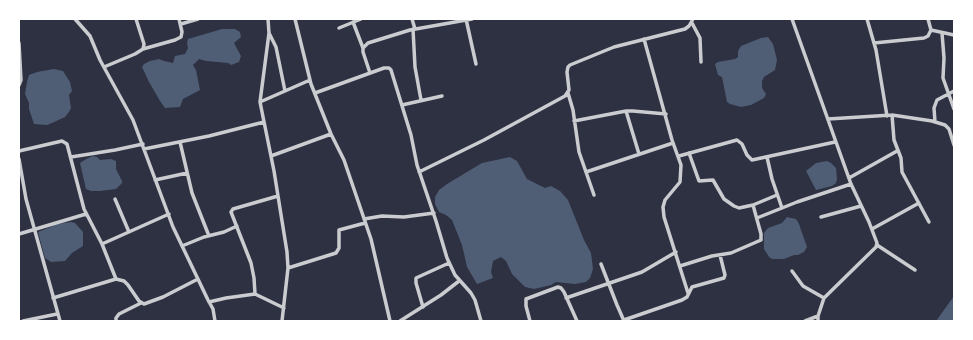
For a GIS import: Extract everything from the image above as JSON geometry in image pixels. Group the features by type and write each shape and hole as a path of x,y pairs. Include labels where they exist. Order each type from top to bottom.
{"street":[{"path":"75,19 90,36 104,67 126,105 143,144 168,214 210,302 215,321"},
{"path":"136,19 144,44 143,49"},
{"path":"104,67 143,49 179,38 182,35 180,19"},
{"path":"181,24 198,19"},
{"path":"268,19 269,33 260,102 271,156 287,252 288,268 282,321"},
{"path":"295,19 310,80 331,134 344,160 371,239 390,321"},
{"path":"339,28 361,19"},
{"path":"412,19 414,29 415,67 421,100"},
{"path":"363,48 368,43 376,40 414,29 472,19"},
{"path":"792,19 848,178 872,230 877,245 914,270"},
{"path":"867,19 878,62 887,116"},
{"path":"874,43 924,38 928,36 931,30 928,19"},
{"path":"466,20 476,64"},
{"path":"594,195 579,152 574,121 574,110 568,93 568,67 614,47 685,29 692,21"},
{"path":"692,21 700,38 701,62"},
{"path":"353,22 363,48 370,74"},
{"path":"931,30 954,35"},
{"path":"269,33 276,47 285,91"},
{"path":"942,33 944,58 943,73 954,109"},
{"path":"644,39 673,143 679,156 682,171 680,182 664,200 663,207 664,217 688,293"},
{"path":"19,43 21,80 19,85"},
{"path":"315,93 384,68 389,68 402,105 420,172 449,263 459,280 471,293 475,300 481,321"},
{"path":"260,102 310,80"},
{"path":"935,122 935,103 948,93 954,91"},
{"path":"420,172 561,99 568,93"},
{"path":"402,105 442,96"},
{"path":"574,121 634,110 666,114"},
{"path":"626,111 639,154"},
{"path":"828,119 892,115 935,122 945,125 949,129 954,145"},
{"path":"892,115 894,140 901,158 903,176 929,222"},
{"path":"144,148 209,136 264,122"},
{"path":"949,129 954,126"},
{"path":"271,156 331,134"},
{"path":"679,156 737,140 742,144 752,160 835,142"},
{"path":"19,151 62,141 67,144 86,214 102,244 116,279"},
{"path":"180,142 194,200 209,236"},
{"path":"586,172 673,143"},
{"path":"71,157 143,144"},
{"path":"848,178 897,151"},
{"path":"689,154 699,182 713,180 724,199 734,206 739,208 753,205 778,196"},
{"path":"768,157 782,208"},
{"path":"19,159 26,199 60,321"},
{"path":"156,180 187,174"},
{"path":"757,218 851,184"},
{"path":"255,294 251,263 232,214 233,209 278,196"},
{"path":"115,199 130,232"},
{"path":"872,230 919,203"},
{"path":"680,266 712,256 731,253 761,240 761,234 753,205"},
{"path":"821,217 861,206"},
{"path":"288,268 336,253 339,248 340,230 382,216 404,217 434,213"},
{"path":"19,234 86,214"},
{"path":"102,244 168,214"},
{"path":"182,246 237,226"},
{"path":"818,321 818,316 824,298 877,245"},
{"path":"566,298 642,272 676,252"},
{"path":"601,264 624,321 682,300 687,297 692,287 721,280 725,277 720,255"},
{"path":"423,306 416,283 416,278 449,263"},
{"path":"792,271 803,286 824,298"},
{"path":"53,298 116,279 124,281 141,303"},
{"path":"116,321 116,316 141,303 148,303 163,297 198,279"},
{"path":"400,321 442,295 459,280"},
{"path":"530,321 525,301 528,297 558,288 561,288 564,292 577,321"},
{"path":"210,302 255,294 284,308"},
{"path":"23,321 58,314"},
{"path":"805,321 818,316"}],"water":[{"path":"222,29 235,29 240,32 241,37 234,43 241,56 239,62 231,65 228,63 199,59 193,65 196,70 200,90 183,99 180,107 165,108 149,82 142,67 144,64 159,59 173,63 175,56 185,54 188,48 188,39"},
{"path":"768,37 773,44 777,60 775,70 764,77 762,81 762,88 766,94 764,98 751,105 741,107 730,104 727,102 722,77 718,75 715,64 718,62 735,59 738,57 738,51 741,46 761,38"},
{"path":"54,69 63,71 70,82 72,91 69,95 71,108 65,117 52,123 47,125 34,124 29,109 29,103 25,94 29,75"},
{"path":"93,156 100,160 111,159 116,161 116,169 122,183 116,189 91,191 86,189 80,163"},
{"path":"510,157 517,161 527,179 545,188 551,186 560,191 568,200 584,240 591,253 593,269 590,278 586,282 575,284 556,282 551,285 534,289 525,287 512,274 506,261 501,257 493,261 491,272 493,278 477,284 467,267 462,245 452,220 439,212 435,204 435,197 439,190 447,184 482,163"},
{"path":"827,161 836,168 836,183 832,186 816,190 806,171 816,163"},
{"path":"787,217 796,219 807,247 804,252 798,255 784,259 772,259 764,249 764,233 768,228 782,223"},
{"path":"71,222 75,223 83,232 83,246 72,253 65,261 51,262 45,258 38,232 58,224"},
{"path":"954,296 954,321 936,321"}]}
